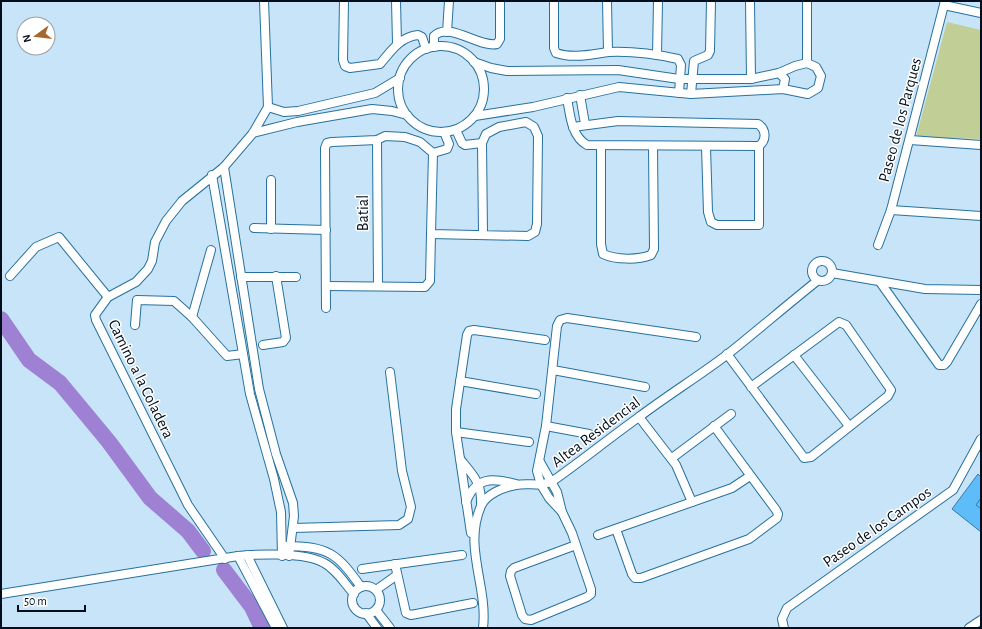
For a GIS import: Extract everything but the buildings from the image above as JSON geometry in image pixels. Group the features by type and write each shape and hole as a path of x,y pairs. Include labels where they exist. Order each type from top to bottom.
{"street":[{"path":"264,1 268,107 284,112 298,111 375,93 400,78"},
{"path":"344,1 343,60 345,66 350,68 380,64 397,43 412,36 418,35 422,37 430,48"},
{"path":"396,1 397,43"},
{"path":"447,32 449,1"},
{"path":"430,48 434,36 438,33 447,32 461,34 490,46 497,44 500,39 500,1"},
{"path":"554,1 554,48 556,53 561,55 593,55 608,52 657,54 680,60 679,93"},
{"path":"608,1 608,52"},
{"path":"657,54 658,1"},
{"path":"691,94 694,61 708,55 710,51 711,1"},
{"path":"750,1 751,79"},
{"path":"807,1 807,63"},
{"path":"944,3 981,13"},
{"name":"Paseo de los Parques","path":"878,245 891,210 944,3"},
{"path":"474,62 480,72 484,87 482,102 475,116 469,122 456,130 444,132 425,129 407,116 398,94 400,78 407,63 416,54 430,48 451,47 459,50 474,62 491,68 507,71 618,70 679,79 751,79 779,73 795,66 807,63 811,64 819,71 821,81 818,88 811,93 804,94 783,89 691,94 619,87 567,98 534,107 475,116"},
{"path":"779,73 785,79 783,89"},
{"path":"580,95 585,124"},
{"path":"567,98 573,127 582,143 587,145 706,147 759,146 764,141 764,133 761,126 758,124 618,121 585,124 573,127"},
{"name":"Camino a la Coladera","path":"225,559 188,504 96,320 96,315 108,297 136,282 148,269 152,261 155,242 166,221 182,201 212,175 224,167 253,133 268,107"},
{"path":"253,133 297,122 372,109 392,111 407,116"},
{"path":"431,234 528,236 535,232 537,224 538,136 534,127 526,122 498,127 486,134 482,144 483,234"},
{"path":"456,130 462,143 465,145 482,144"},
{"path":"433,153 447,149 449,144 444,132"},
{"path":"326,286 425,287 428,285 433,153 426,145 405,137 385,136 377,140 327,143 325,148 326,308"},
{"name":"Batial","path":"377,140 378,286"},
{"path":"910,140 981,145"},
{"path":"601,146 601,244 603,254 610,257 644,258 651,255 654,249 653,146"},
{"path":"706,147 708,212 710,222 717,225 756,226 760,222 759,146"},
{"path":"224,167 259,389 276,454 293,503 293,528 286,546"},
{"path":"212,175 252,402 281,512 286,556"},
{"path":"271,180 271,229"},
{"path":"891,210 981,216"},
{"path":"254,228 326,230"},
{"path":"10,276 36,247 59,237 108,297"},
{"path":"192,317 211,250"},
{"path":"824,261 828,263 832,273 827,280 817,281 812,274 812,269 816,262 824,261"},
{"path":"229,270 241,273 296,277"},
{"path":"832,273 925,289 981,290"},
{"path":"263,345 283,342 286,338 276,276"},
{"name":"Altea Residencial","path":"483,628 484,618 481,586 473,540 475,522 482,504 495,492 517,485 541,485 551,482 639,416 727,354 817,281"},
{"path":"880,282 939,365 944,365 947,362 981,304"},
{"path":"135,325 135,302 139,299 174,301 192,317 227,356 243,354"},
{"path":"562,512 549,498 541,485 538,471 546,426 557,326 560,320 567,318 696,337"},
{"path":"727,354 804,458 811,457 888,396 891,390 846,325 843,323 836,324 751,386"},
{"path":"473,540 456,432 456,409 467,336 469,331 474,330 545,340"},
{"path":"794,355 849,426"},
{"path":"553,370 645,388"},
{"path":"293,528 399,525 408,519 411,507 402,471 390,372"},
{"path":"460,381 536,394"},
{"path":"672,458 731,414"},
{"path":"639,416 672,458 692,502"},
{"path":"546,426 589,434"},
{"path":"616,529 632,574 635,578 640,578 749,538 777,518 778,514 714,426"},
{"path":"456,432 529,442"},
{"name":"Paseo de los Campos","path":"784,628 782,619 788,608 953,490 981,439"},
{"path":"267,457 276,454"},
{"path":"460,459 479,484 482,494 482,504"},
{"path":"540,462 546,469 557,492 562,512 576,545 592,589 591,594 587,597 530,620 525,619 522,615 510,576 511,571 514,568 576,545"},
{"path":"598,535 732,488 750,476"},
{"path":"466,502 472,490 479,484 490,480 500,480 517,485"},
{"path":"271,554 286,546 317,548 330,552 350,571 361,587"},
{"path":"1,594 242,556 271,554 314,558 325,563 354,594"},
{"path":"362,569 462,555"},
{"path":"242,556 276,628"},
{"path":"242,556 282,628"},
{"path":"395,564 406,613 411,615 473,603"},
{"path":"376,590 397,575"},
{"path":"367,586 376,590 380,600 376,610 366,613 361,612 353,604 354,594 361,587 367,586"},
{"path":"376,610 390,628"},
{"path":"366,613 377,628"},
{"path":"969,628 981,620"}],"green space":[{"path":"947,22 981,30 981,139 916,137"}],"waterway":[{"path":"1,319 29,360 60,383 109,442 150,498 188,531 203,551"},
{"path":"224,570 252,607 262,628"}]}
